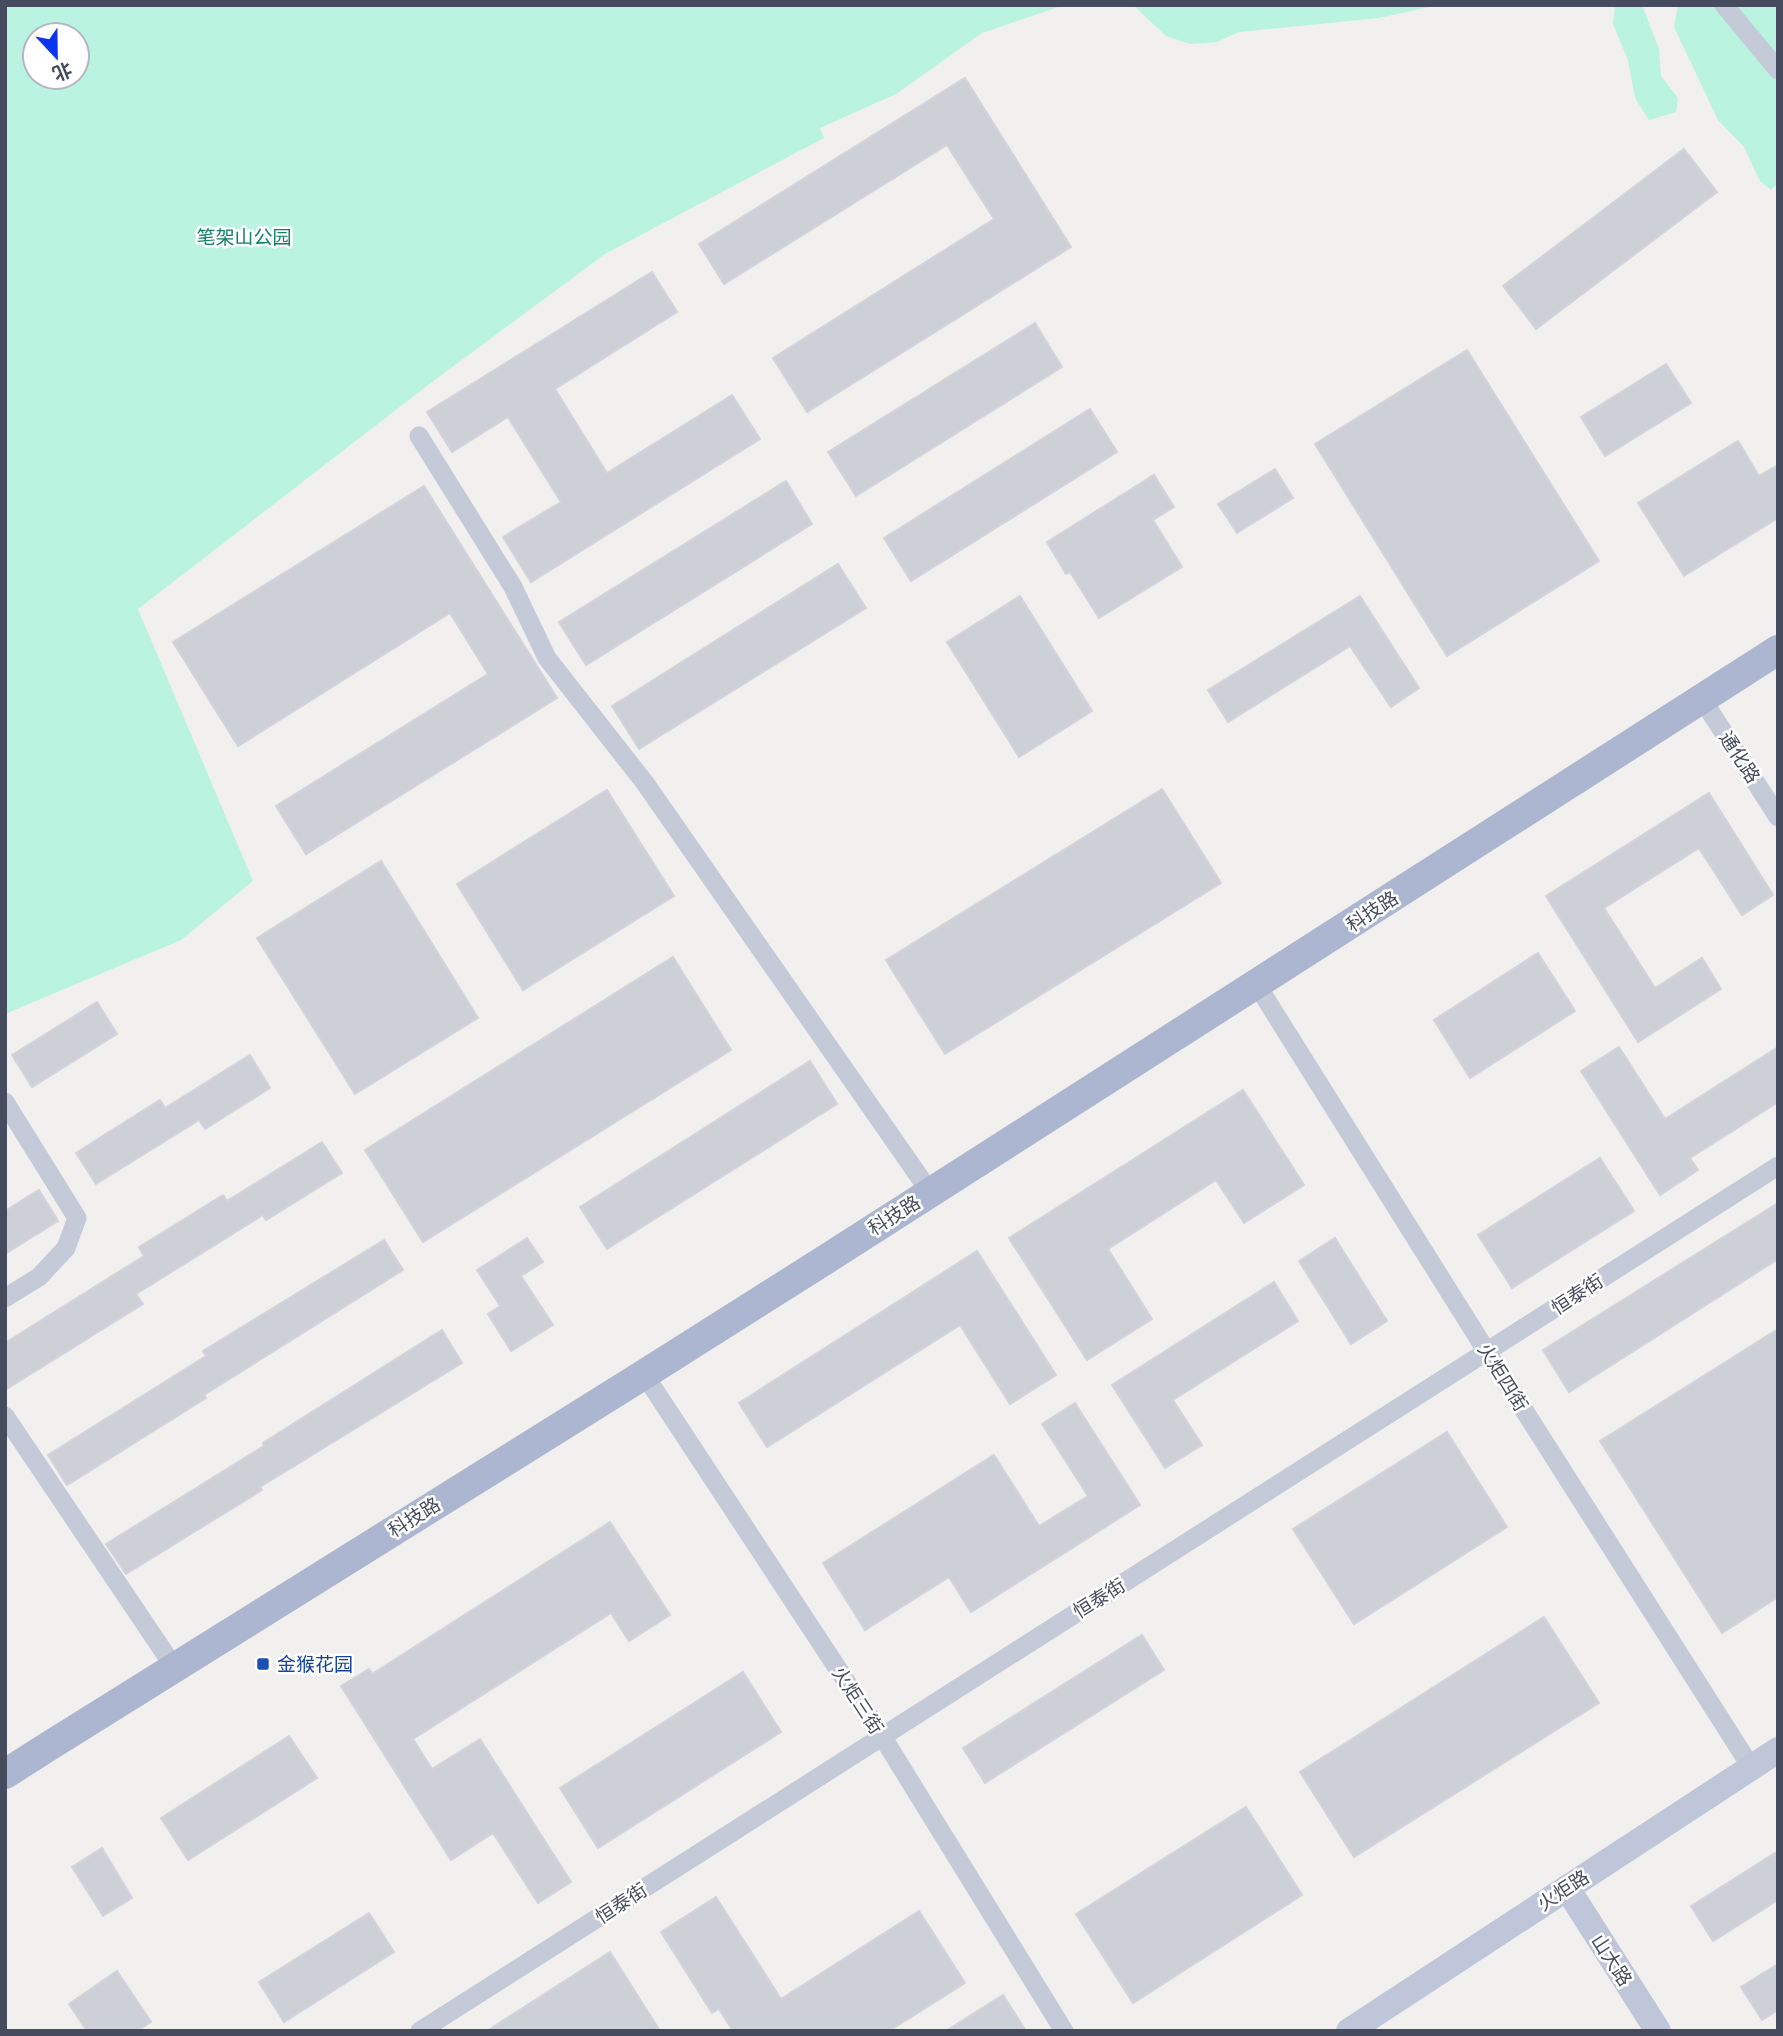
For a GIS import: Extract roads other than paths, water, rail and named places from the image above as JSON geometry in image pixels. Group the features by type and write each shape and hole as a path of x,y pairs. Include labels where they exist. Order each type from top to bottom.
{"main road":[{"name":"科技路","path":"5,1774 644,1374 1778,650"},
{"name":"火炬路","path":"1349,2031 1778,1750"},
{"name":"山大路","path":"1567,1888 1658,2031"}],"street":[{"path":"1724,5 1778,70"},
{"path":"419,436 513,587 547,659 645,783 929,1192"},
{"name":"通化路","path":"1702,699 1778,817"},
{"name":"火炬四街","path":"1257,985 1751,1767"},
{"path":"5,1102 77,1218 66,1248 39,1277 5,1298"},
{"name":"恒泰街","path":"420,2031 1778,1166"},
{"name":"火炬三街","path":"644,1374 882,1736 1064,2031"},
{"path":"5,1416 173,1667"}],"place":[{"name":"金猴花园","path":"263,1664"}],"park label":[{"name":"笔架山公园","path":"244,237"}]}
